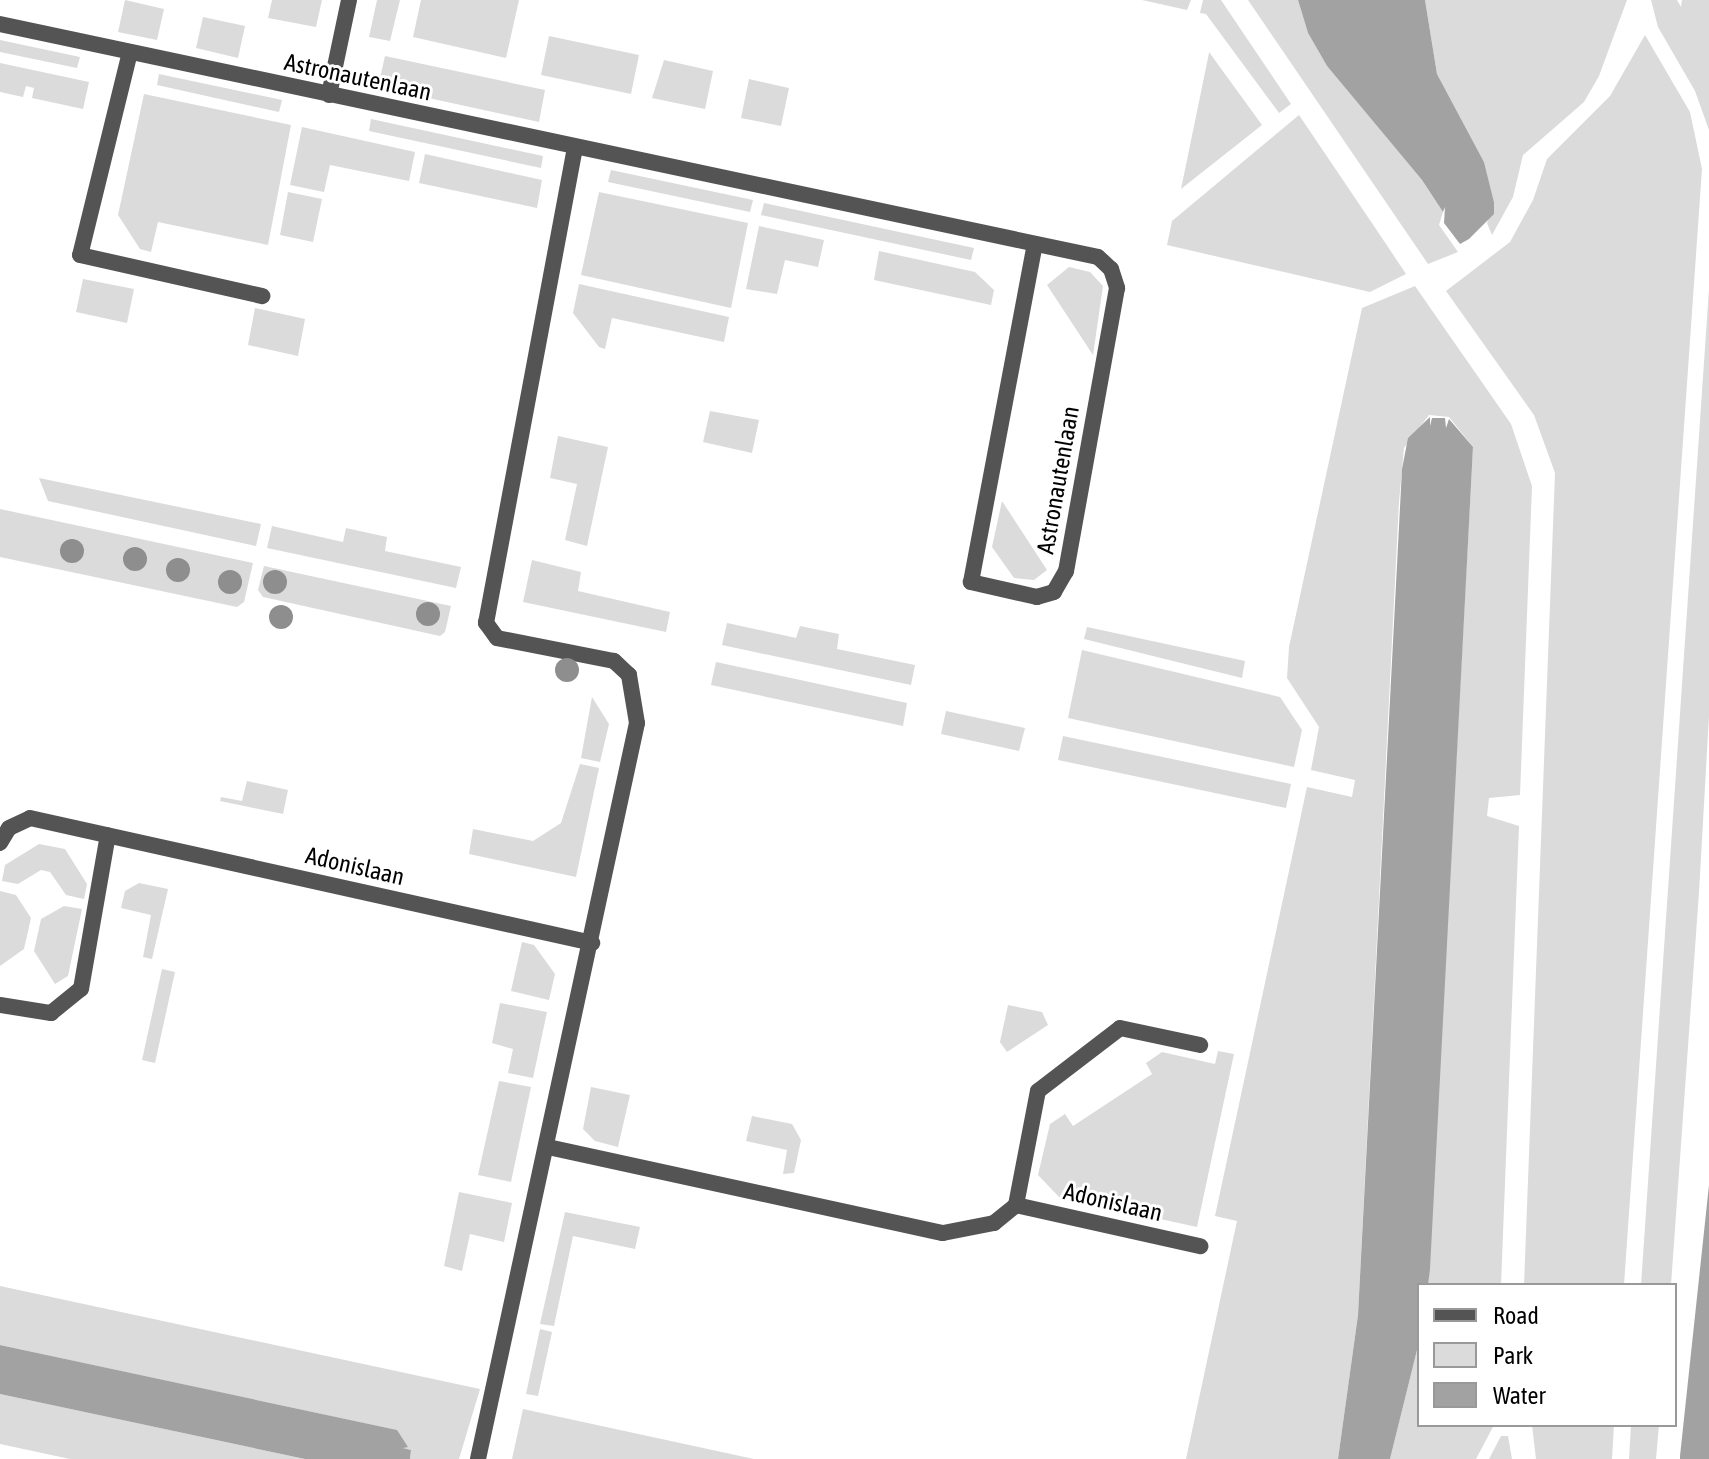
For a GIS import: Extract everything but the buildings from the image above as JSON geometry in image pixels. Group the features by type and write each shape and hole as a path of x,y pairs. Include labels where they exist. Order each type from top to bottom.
{"street":[{"path":"329,95 349,0"},
{"name":"Astronautenlaan","path":"0,24 575,149 1098,257 1111,269 1117,288 1066,571 1054,592 1037,597 971,582 1035,244"},
{"path":"130,52 80,255 262,296"},
{"path":"478,1459 548,1147 637,723 629,675 614,661 497,638 486,623 575,149"},
{"name":"Adonislaan","path":"0,843 9,828 30,818 592,943"},
{"path":"0,1005 51,1013 81,989 108,835"},
{"path":"548,1147 943,1233 994,1223 1016,1205 1038,1091 1120,1028 1200,1045"},
{"name":"Adonislaan","path":"1016,1205 1200,1246"}],"green space":[{"path":"125,0 164,9 157,40 118,32"},
{"path":"272,0 322,0 316,27 268,18"},
{"path":"377,0 400,0 390,41 369,37"},
{"path":"421,0 519,0 506,58 413,37"},
{"path":"1142,0 1191,0 1187,10"},
{"path":"1203,0 1221,0 1291,104 1279,113 1206,14 1200,13"},
{"path":"1248,0 1298,0 1308,33 1327,66 1422,180 1443,212 1439,225 1458,252 1428,264"},
{"path":"1425,0 1627,0 1599,76 1584,102 1523,155 1513,197 1492,235 1487,223 1494,202 1484,162 1437,74"},
{"path":"1651,0 1677,0 1681,7 1682,0 1709,0 1709,130 1695,91 1658,27"},
{"path":"203,17 245,26 238,58 196,48"},
{"path":"1645,35 1690,112 1702,169 1624,1283 1524,1283 1555,473 1534,415 1446,291 1510,242 1533,200 1547,159 1610,96"},
{"path":"549,36 639,55 631,94 541,75"},
{"path":"0,40 80,57 77,68 0,52"},
{"path":"1209,53 1262,125 1181,189"},
{"path":"385,56 545,90 539,122 378,87"},
{"path":"664,60 713,71 705,109 652,98"},
{"path":"0,63 89,82 83,109 32,98 34,88 26,86 23,97 0,92"},
{"path":"159,74 282,100 279,112 157,85"},
{"path":"749,79 789,88 781,126 741,118"},
{"path":"144,94 291,125 268,245 158,222 151,252 140,249 118,215"},
{"path":"1299,115 1406,274 1370,292 1167,245 1172,221"},
{"path":"371,119 543,156 541,168 369,131"},
{"path":"302,127 415,152 409,181 330,165 324,192 290,185"},
{"path":"425,154 542,180 537,208 419,183"},
{"path":"611,170 753,200 750,212 608,182"},
{"path":"288,192 322,199 313,242 280,235"},
{"path":"599,192 748,223 731,308 581,275"},
{"path":"764,203 974,248 971,260 761,215"},
{"path":"759,226 824,240 818,267 785,260 777,294 746,289"},
{"path":"879,251 975,272 994,290 991,305 874,280"},
{"path":"1069,267 1090,272 1103,286 1093,355 1047,285"},
{"path":"83,279 134,289 127,323 76,312"},
{"path":"579,284 729,317 724,342 612,318 605,349 599,347 573,313"},
{"path":"1415,286 1511,424 1532,486 1520,795 1489,798 1487,816 1519,826 1501,1283 1428,1283 1473,447 1449,417 1429,415 1404,448 1399,502 1358,1315 1338,1459 1186,1459 1237,1221 1215,1216 1307,787 1352,797 1355,780 1311,770 1319,727 1287,678 1289,647 1362,308"},
{"path":"1709,289 1709,716 1699,892 1671,1283 1641,1283"},
{"path":"255,308 305,319 298,356 248,345"},
{"path":"710,411 759,420 752,453 703,442"},
{"path":"558,436 608,447 587,546 565,540 577,484 550,478"},
{"path":"39,478 261,524 256,546 48,501"},
{"path":"1002,501 1047,570 1034,580 1014,578 992,547"},
{"path":"0,509 253,563 244,602 237,607 0,557"},
{"path":"272,526 343,542 346,528 387,537 385,551 461,567 456,588 267,548"},
{"path":"532,560 581,572 578,591 670,612 666,632 523,602"},
{"path":"264,566 451,606 445,632 440,636 263,597 258,590"},
{"path":"727,623 796,638 800,626 839,634 837,649 915,665 911,685 722,645"},
{"path":"1087,627 1245,661 1242,678 1084,639"},
{"path":"1082,650 1280,697 1302,730 1294,767 1068,718"},
{"path":"716,662 907,703 903,726 711,685"},
{"path":"592,697 609,724 600,762 581,758"},
{"path":"946,711 1025,728 1019,751 941,734"},
{"path":"1063,736 1291,784 1286,808 1058,760"},
{"path":"580,764 599,768 576,877 469,854 473,829 533,841 561,823"},
{"path":"247,781 288,790 283,814 220,801 221,797 242,801"},
{"path":"39,844 65,849 87,884 84,899 66,895 50,872 41,870 18,884 2,881 5,865"},
{"path":"139,883 168,889 152,959 143,957 151,915 121,908 125,891"},
{"path":"0,891 16,895 31,918 24,949 0,966"},
{"path":"64,906 82,909 68,976 55,984 34,951 41,919"},
{"path":"522,942 534,945 555,974 549,1000 511,991"},
{"path":"162,969 175,972 155,1063 142,1060"},
{"path":"500,1003 547,1012 533,1078 508,1073 513,1049 492,1043"},
{"path":"1008,1005 1042,1012 1048,1025 1007,1052 1000,1042"},
{"path":"1218,1051 1234,1054 1197,1227 1059,1197 1038,1175 1050,1124 1065,1114 1073,1126 1152,1074 1146,1063 1162,1052 1215,1064"},
{"path":"499,1081 531,1087 511,1182 478,1175"},
{"path":"591,1087 630,1095 618,1147 595,1141 583,1129"},
{"path":"752,1116 792,1124 801,1140 794,1173 783,1174 787,1150 746,1141"},
{"path":"459,1192 512,1203 504,1242 470,1234 462,1271 444,1266"},
{"path":"565,1212 640,1227 635,1249 573,1236 554,1326 540,1324"},
{"path":"0,1286 480,1389 459,1459 410,1459 411,1450 403,1448 396,1430 0,1345"},
{"path":"540,1329 552,1332 538,1396 526,1394"},
{"path":"1417,1350 1417,1427 1493,1427 1476,1459 1390,1459"},
{"path":"0,1394 305,1459 70,1459 0,1444"},
{"path":"523,1409 754,1459 512,1459"},
{"path":"1532,1427 1614,1427 1612,1459 1536,1459"},
{"path":"1631,1427 1659,1427 1656,1459 1629,1459"},
{"path":"1501,1436 1508,1436 1512,1459 1489,1459"}],"water":[{"path":"1298,0 1425,0 1437,74 1484,162 1494,202 1494,214 1469,239 1460,244 1444,223 1445,207 1443,212 1422,180 1327,66 1308,33"},
{"path":"1430,417 1430,426 1432,418 1445,418 1446,428 1449,419 1473,447 1430,1269 1428,1283 1417,1283 1417,1350 1390,1459 1338,1459 1358,1315 1402,469 1408,438"},
{"path":"1709,1185 1709,1459 1680,1459 1680,1456"},
{"path":"0,1345 397,1430 408,1447 403,1448 411,1450 410,1459 305,1459 0,1394"}]}
